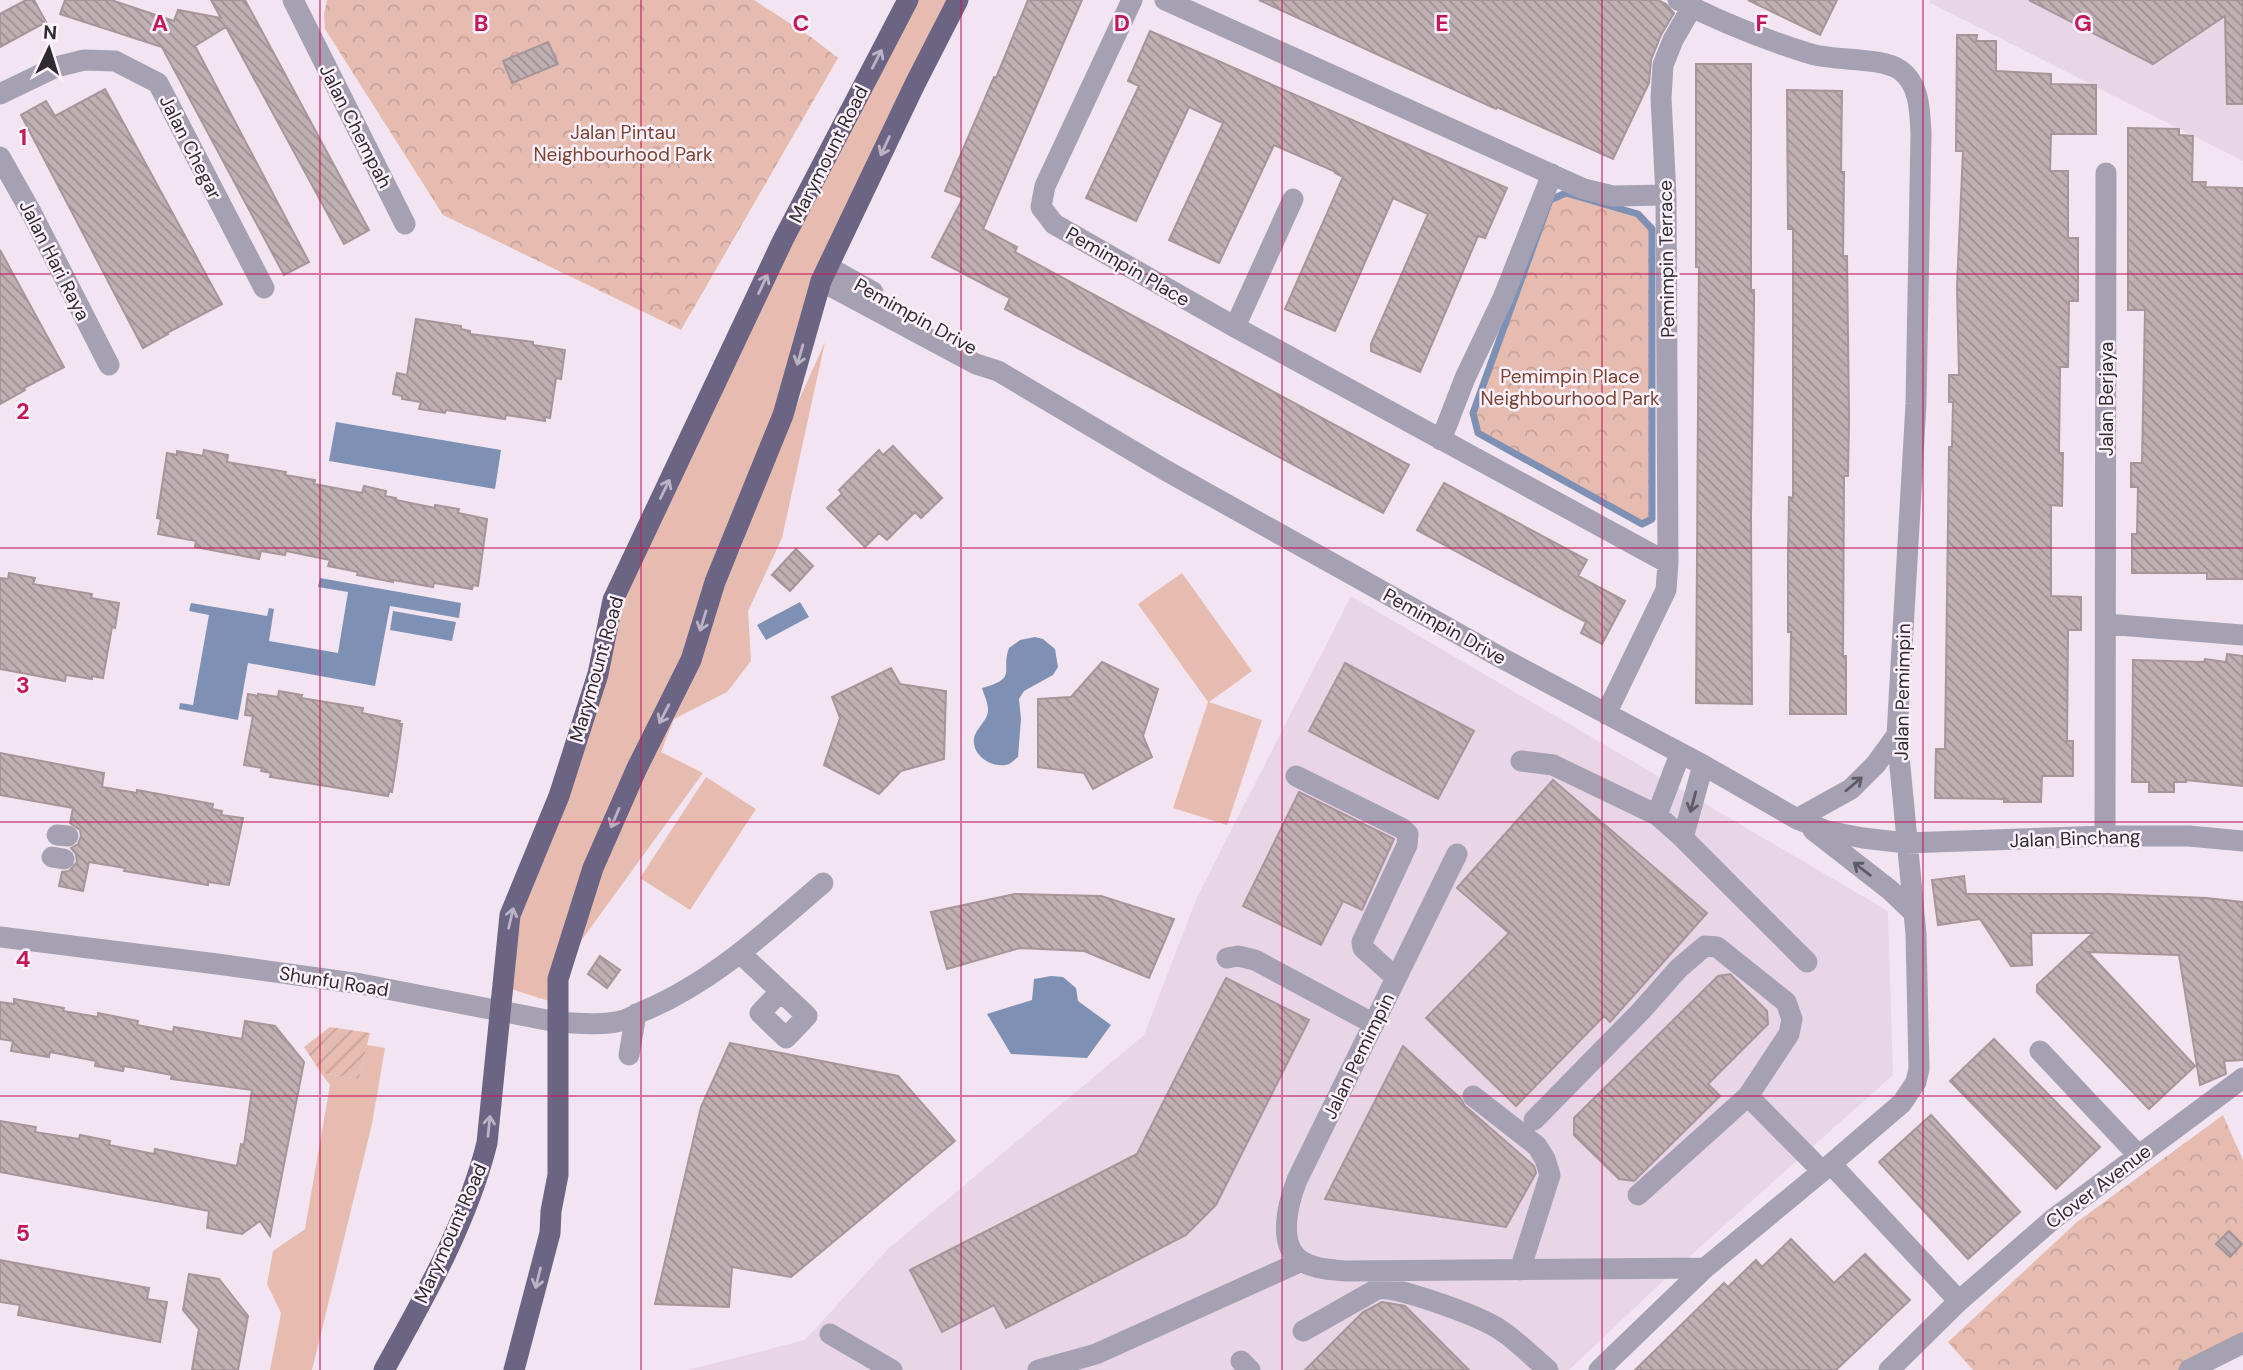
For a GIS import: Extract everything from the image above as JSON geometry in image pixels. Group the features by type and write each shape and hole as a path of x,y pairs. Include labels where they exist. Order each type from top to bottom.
{"main road":[{"name":"Marymount Road","path":"384,1370 437,1272 481,1168 487,1143 510,915 559,796 598,674 613,600 783,240 908,0"},
{"path":"514,1370 550,1233 551,1211 556,1195 558,979 593,868 637,768 691,660 715,582 783,415 825,274 958,0"}],"street":[{"name":"Jalan Chempah","path":"293,0 405,224"},
{"path":"307,28 309,0"},
{"name":"Pemimpin Place","path":"1132,0 1045,186 1041,207 1054,224 1235,327 1668,563"},
{"path":"1165,0 1584,189 1613,196 1666,195"},
{"name":"Jalan Pemimpin","path":"1599,1370 1705,1268 1902,1103 1916,1082 1919,1054 1914,913 1897,735 1916,404 1921,134 1919,100 1908,78 1899,68 1814,55 1744,30 1685,4"},
{"name":"Pemimpin Terrace","path":"1606,714 1666,590 1666,195 1661,98 1663,65 1685,4"},
{"name":"Jalan Chegar","path":"0,94 56,67 84,60 115,61 158,83 264,288"},
{"name":"Jalan Hari Raya","path":"0,158 31,212 109,365"},
{"name":"Jalan Berjaya","path":"2105,836 2106,173"},
{"path":"1441,440 1465,378 1503,298 1552,174"},
{"path":"1235,327 1293,198"},
{"name":"Pemimpin Drive","path":"825,274 980,358 1165,470 1797,819 1827,831 1906,843"},
{"path":"2106,624 2243,635"},
{"path":"1897,735 1876,764 1851,789 1797,819 1890,890 1914,913"},
{"path":"1657,815 1679,754"},
{"path":"1521,761 1553,765 1657,815 1807,962"},
{"path":"1683,838 1703,765"},
{"path":"1296,776 1403,829 1408,835 1407,845 1362,942 1363,948 1396,978"},
{"name":"Jalan Binchang","path":"1906,843 2105,836 2189,836 2243,842"},
{"name":"Jalan Pemimpin","path":"1302,1261 1291,1247 1287,1232 1286,1219 1291,1197 1457,854"},
{"name":"Shunfu Road","path":"0,937 361,984 557,1021 590,1024 622,1021 664,1002 711,975 823,883"},
{"path":"1534,1120 1641,1011 1679,968 1705,946 1717,947 1786,1002 1792,1019 1789,1034 1748,1096 1638,1195"},
{"path":"740,953 781,991 807,1016 786,1038 760,1013 781,991"},
{"path":"1227,958 1238,956 1255,960 1374,1024"},
{"path":"629,1055 636,1014"},
{"path":"2040,1051 2138,1155"},
{"name":"Clover Avenue","path":"1889,1370 1959,1301 2052,1220 2243,1077"},
{"path":"1473,1096 1537,1146 1550,1175 1520,1270"},
{"path":"1748,1096 1827,1168 1959,1301"},
{"path":"1038,1370 1096,1354 1302,1261 1323,1268 1346,1271 1705,1268"},
{"path":"1303,1331 1379,1288 1393,1289 1467,1314 1501,1330 1548,1370"},
{"path":"830,1334 892,1370"},
{"path":"2189,1370 2243,1343"}],"shaded area":[{"path":"1930,0 2243,0 2243,161 1930,3"},
{"path":"1351,596 1888,911 1893,1075 1681,1264 1569,1370 687,1370 805,1340 888,1249 1144,1035 1197,897"}],"green space":[{"name":"Jalan Pintau Neighbourhood Park","path":"327,0 754,0 838,58 681,330 443,215 325,29"},
{"path":"908,0 958,0 821,281 708,609 740,550 770,464 825,342 782,538 748,611 751,661 727,692 674,719 661,752 703,773 562,967 557,1004 540,998 538,1000 539,998 502,986 510,915 613,600"},
{"name":"Pemimpin Place Neighbourhood Park","path":"1566,193 1638,214 1652,229 1652,519 1642,524 1478,433 1473,413 1550,200"},
{"path":"1182,573 1252,671 1209,702 1262,720 1227,825 1173,808 1208,702 1138,604"},
{"path":"706,777 756,809 690,910 640,878"},
{"path":"330,1027 370,1033 359,1079 321,1073 304,1047"},
{"path":"367,1045 385,1048 372,1124 312,1370 270,1370 281,1313 267,1284 273,1251 305,1229 330,1085 321,1073 359,1079"},
{"path":"2223,1115 2243,1160 2243,1340 2184,1370 1973,1370 1948,1342 2077,1222"}],"water":[{"path":"336,422 501,450 495,489 329,461"},
{"path":"320,578 461,603 459,618 390,606 375,686 248,663 238,720 179,709 180,703 193,705 209,615 189,611 191,603 267,616 269,608 274,609 269,641 338,653 348,592 318,587"},
{"path":"800,602 809,617 766,640 757,625"},
{"path":"393,611 456,622 452,641 390,630"},
{"path":"1035,637 1043,639 1055,649 1058,667 1053,675 1024,691 1019,699 1021,719 1018,757 1004,765 987,762 978,754 974,744 975,734 986,719 988,710 982,688 1001,681 1004,677 1009,648 1020,640"},
{"path":"1063,977 1076,988 1078,1001 1111,1025 1087,1058 1011,1054 987,1014 1032,1000 1034,979"}],"building":[{"path":"26,0 34,0 46,22 0,47 0,14"},
{"path":"65,0 111,0 174,21 178,10 221,18 211,0 245,0 369,230 344,244 226,27 195,46 309,262 284,275 162,47 60,14"},
{"path":"1028,0 1082,0 983,229 1017,247 1015,252 1409,465 1383,513 1005,309 1010,298 932,257 963,198 945,191"},
{"path":"1259,0 1658,0 1674,13 1651,60 1649,83 1613,159 1497,107 1496,109"},
{"path":"1748,0 1837,0 1820,35"},
{"path":"2029,0 2243,0 2243,104 2227,104 2225,16 2153,64"},
{"path":"1150,31 1507,188 1485,238 1478,236 1420,372 1371,351 1371,344 1428,214 1393,198 1335,331 1285,309 1343,177 1336,172 1274,145 1219,263 1169,240 1223,123 1189,107 1136,221 1086,198 1139,86 1128,81"},
{"path":"1957,35 1977,35 1976,41 1996,41 1996,71 2051,74 2051,84 2096,85 2096,134 2051,134 2050,171 2068,171 2068,238 2078,238 2078,301 2069,301 2068,367 2060,367 2059,453 2063,453 2062,506 2051,505 2051,596 2081,597 2081,630 2068,630 2067,741 2073,741 2073,776 2042,776 2041,802 1935,798 1936,749 1945,749 1949,447 1952,447 1953,402 1949,402 1949,375 1959,375 1957,286 1963,151 1956,151"},
{"path":"548,42 558,64 512,83 503,61"},
{"path":"1696,64 1751,64 1751,290 1754,290 1752,704 1696,703 1699,267 1696,267"},
{"path":"105,89 222,304 143,348 21,115 46,101 55,116"},
{"path":"1787,90 1842,91 1841,172 1844,172 1843,256 1847,256 1849,418 1848,476 1844,476 1843,656 1846,656 1846,714 1790,714 1788,555 1789,497 1793,498 1793,229 1788,229"},
{"path":"2128,128 2179,129 2179,135 2193,136 2192,182 2206,182 2205,187 2243,188 2243,579 2207,579 2207,573 2132,573 2132,534 2137,534 2138,487 2131,487 2131,463 2142,463 2145,310 2128,310"},
{"path":"0,250 64,367 0,404"},
{"path":"416,319 461,326 461,329 470,331 470,334 533,342 533,345 565,350 561,379 556,378 550,418 545,417 545,421 506,415 505,419 446,410 445,413 419,409 421,402 402,399 402,396 393,394 397,373 407,375"},
{"path":"893,446 942,498 921,518 915,512 887,540 879,533 865,547 827,508 842,494 839,490 879,450 883,455"},
{"path":"204,450 228,455 227,462 286,472 285,475 315,480 314,484 362,493 364,486 386,491 385,496 396,500 435,508 435,505 459,509 458,513 487,519 478,586 473,585 472,589 434,583 433,587 393,582 328,566 330,560 286,551 285,555 261,551 259,559 195,547 196,541 158,534 161,519 157,518 167,453 177,455 177,451 203,456"},
{"path":"1444,483 1587,560 1578,576 1625,601 1602,644 1581,633 1586,622 1417,530"},
{"path":"796,549 813,566 790,591 772,575"},
{"path":"9,573 35,578 33,584 92,594 91,598 119,603 103,678 66,675 65,681 0,669 0,578 8,579"},
{"path":"2227,654 2243,656 2243,786 2186,780 2174,782 2174,792 2149,792 2149,782 2132,782 2133,660 2204,662 2205,659 2226,662"},
{"path":"1102,662 1158,689 1143,736 1152,757 1093,789 1084,773 1038,767 1038,699 1071,697"},
{"path":"1345,663 1474,731 1438,799 1309,731"},
{"path":"891,668 900,684 946,691 944,759 901,771 879,794 824,765 840,718 832,697"},
{"path":"279,691 302,695 301,698 363,708 362,713 400,721 399,724 402,724 392,792 389,791 388,796 270,777 271,773 261,771 262,768 244,765 253,716 245,715 248,694 278,697"},
{"path":"0,753 104,773 102,787 137,793 137,790 213,804 212,809 222,811 221,815 243,818 229,885 208,882 208,885 124,871 125,868 89,862 83,891 59,886 62,872 69,871 77,862 76,854 71,848 78,844 81,836 80,830 70,823 73,808 0,795"},
{"path":"1553,780 1707,913 1610,1022 1604,1016 1516,1106 1426,1018 1509,933 1457,888"},
{"path":"1299,792 1394,839 1362,910 1343,901 1321,945 1243,906"},
{"path":"1964,876 1966,894 2109,894 2243,902 2243,1060 2224,1061 2226,1074 2200,1085 2179,955 2088,952 2195,1066 2149,1109 2037,992 2037,985 2093,933 2031,933 2032,965 2011,966 1980,919 1938,925 1932,880"},
{"path":"1015,894 1101,896 1174,919 1149,978 1084,951 1020,948 947,969 931,912"},
{"path":"600,956 620,970 607,988 588,974"},
{"path":"1730,974 1767,1011 1768,1024 1708,1084 1720,1096 1634,1181 1619,1179 1574,1135 1574,1118 1718,976"},
{"path":"1226,978 1309,1020 1216,1205 1186,1235 1006,1328 994,1305 942,1332 910,1270 1137,1154"},
{"path":"14,999 64,1008 63,1011 98,1017 98,1013 138,1021 137,1025 173,1032 174,1027 242,1039 245,1021 275,1026 304,1062 270,1236 260,1221 242,1234 207,1228 209,1211 0,1172 0,1121 36,1127 35,1132 79,1139 80,1135 110,1141 109,1145 154,1154 155,1149 237,1166 241,1144 244,1145 252,1090 171,1079 172,1075 124,1066 123,1071 95,1066 96,1061 50,1052 49,1057 11,1051 13,1041 0,1039 0,1002 14,1004"},
{"path":"1994,1039 2100,1147 2056,1189 1950,1081"},
{"path":"730,1043 898,1076 955,1141 791,1277 732,1267 729,1307 655,1304 701,1107"},
{"path":"1403,1046 1461,1099 1465,1106 1534,1166 1536,1173 1506,1227 1325,1199"},
{"path":"1931,1115 2020,1212 1968,1259 1879,1162"},
{"path":"2229,1231 2242,1244 2230,1257 2216,1244"},
{"path":"1791,1239 1834,1283 1865,1254 1910,1300 1836,1370 1635,1370 1724,1283 1728,1287 1756,1260 1762,1267"},
{"path":"0,1260 149,1288 147,1299 167,1302 160,1342 18,1315 20,1305 0,1302"},
{"path":"189,1274 219,1279 248,1316 238,1370 192,1370 199,1329 183,1310"},
{"path":"1382,1302 1405,1306 1469,1370 1305,1370 1363,1312"}],"waterway":[{"path":"1566,193 1638,214 1652,229 1652,519 1642,524 1478,433 1473,413 1550,200 1566,193"}]}
